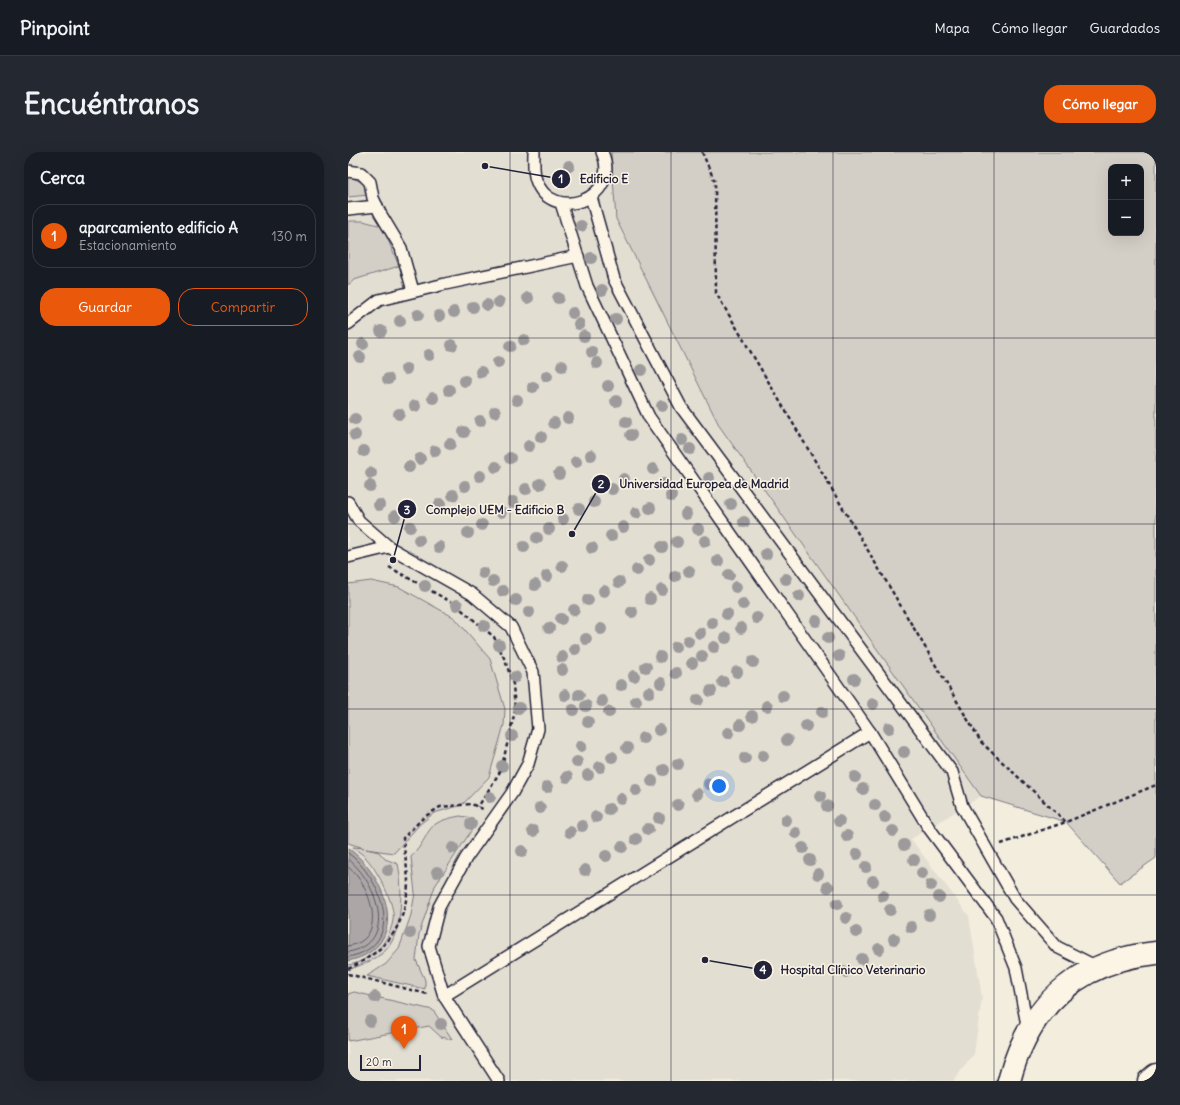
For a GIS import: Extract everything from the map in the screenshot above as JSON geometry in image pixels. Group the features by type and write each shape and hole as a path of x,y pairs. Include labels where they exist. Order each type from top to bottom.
{"main road":[{"path":"1009,1081 1016,1056 1028,1030 1047,1005 1070,983 1097,967 1131,956 1156,953"},
{"path":"1149,1081 1156,1075"}],"lane":[{"path":"536,155 535,180 545,194 561,203 580,203 591,197 601,187 606,174 606,160 602,152"},
{"path":"348,171 361,173 370,182 377,206 389,230 401,248 413,291"},
{"path":"591,197 614,279 681,407 952,772 962,806 1015,899 1057,947 1097,967"},
{"path":"561,203 587,286 648,417 870,732 929,828 996,918 1016,968 1028,1030"},
{"path":"348,209 377,206"},
{"path":"348,324 379,300 413,291 578,256"},
{"path":"348,502 359,521 389,547 472,594 511,627 533,672 538,729 528,764 512,793 466,858 439,907 429,946 444,996 499,1081"},
{"path":"348,557 389,547"},
{"path":"444,996 870,732"}],"path":[{"path":"702,152 715,182 716,293 981,742 1066,822"},
{"path":"367,552 394,571 457,606 494,637 505,660 513,684 515,711 501,770 478,807"},
{"path":"986,849 1066,822 1156,785"},
{"path":"348,969 380,950 396,930 404,909 408,883 403,838 424,816 440,807 471,804 495,815"},
{"path":"348,974 425,994 444,996"}],"shaded area":[{"path":"348,152 611,152 616,219 720,427 981,796 911,839 969,916 982,997 974,1054 953,1081 348,1081"},
{"path":"611,152 1156,152 1156,858 1120,883 1066,822 981,796 720,427 616,219"},
{"path":"348,176 366,184 368,195 348,197"},
{"path":"348,221 363,221 382,226 399,266 354,280 348,285"},
{"path":"371,581 399,587 455,618 490,659 505,709 504,725 489,777 462,805 434,813 420,824 394,853 366,849 379,852 385,859 398,864 401,885 399,921 392,942 382,954 348,970 348,965 365,959 382,945 390,930 393,920 392,906 389,897 376,871 367,859 353,847 364,848 348,843 348,584"},
{"path":"460,816 473,818 475,825 435,886 419,934 416,960 425,980 425,989 367,976 386,964 399,949 411,915 415,893 411,857 433,826 439,822"},
{"path":"354,992 433,1010 452,1039 441,1037 429,1026 348,1041 348,994"}],"water":[{"path":"348,848 362,860 374,876 382,892 387,910 387,926 381,941 368,953 348,961"}],"place":[{"name":"Edificio E","path":"485,166"},
{"name":"Universidad Europea de Madrid","path":"572,534"},
{"name":"Complejo UEM - Edificio B","path":"393,560"},
{"name":"Hospital Clínico Veterinario","path":"705,960"},
{"name":"aparcamiento edificio A","path":"404,1049"}]}
